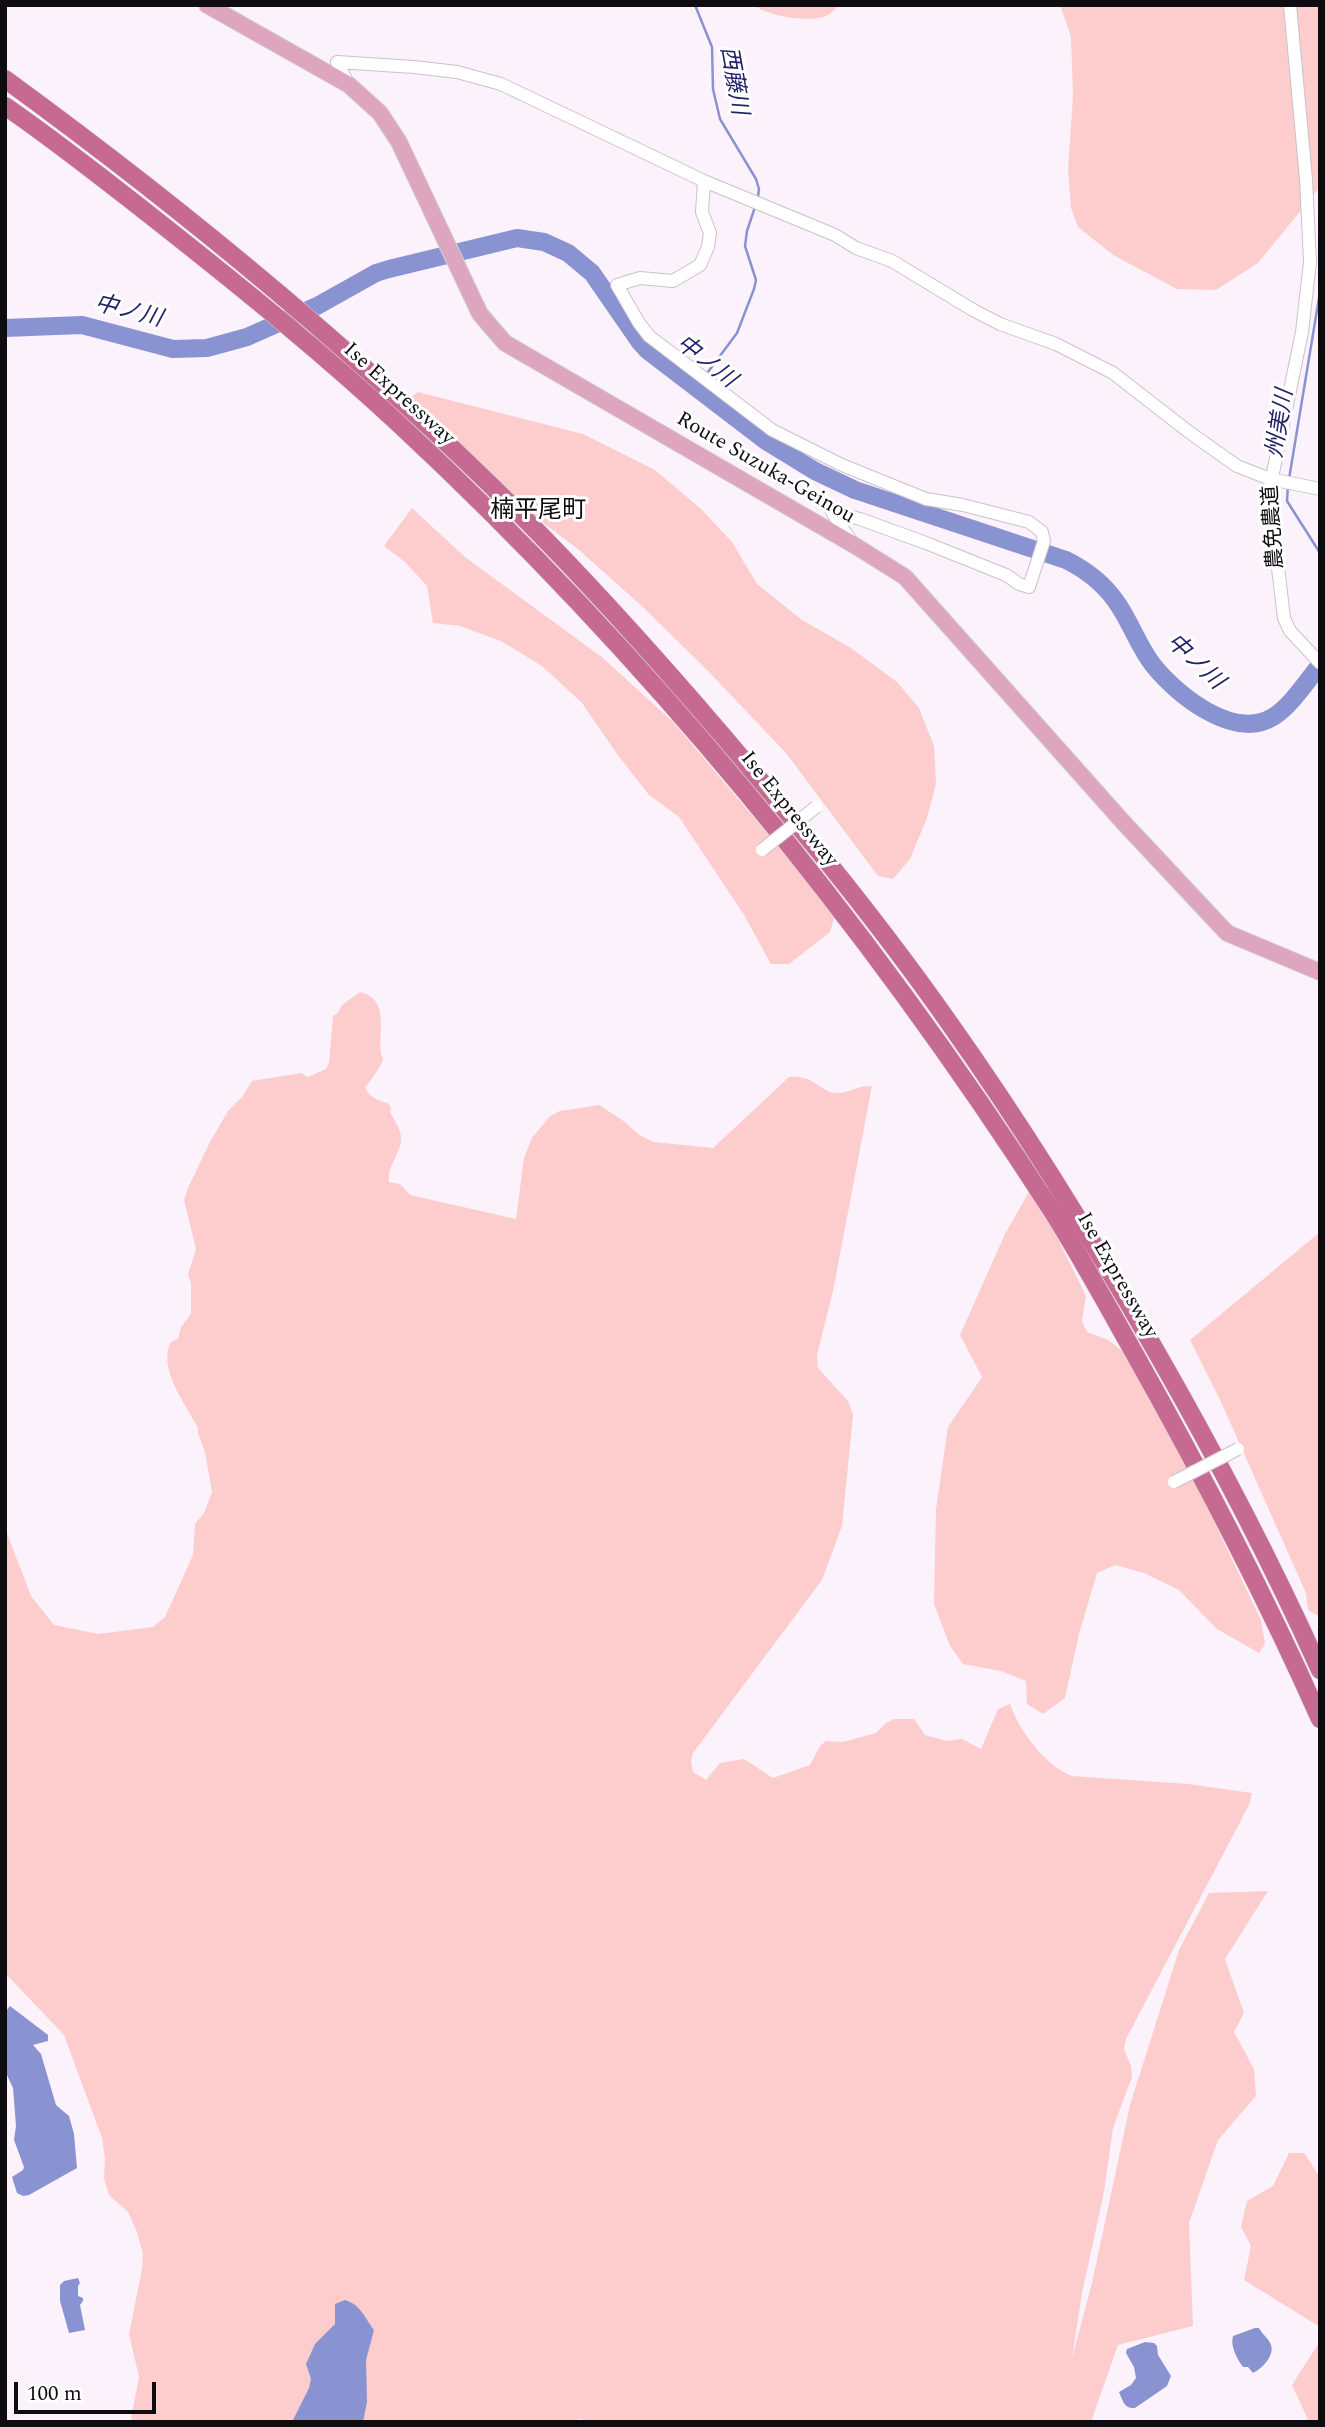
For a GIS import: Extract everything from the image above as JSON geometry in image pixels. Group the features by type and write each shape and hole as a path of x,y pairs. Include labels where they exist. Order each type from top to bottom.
{"highway":[{"name":"Ise Expressway","path":"5,79 251,269 378,380 516,510 663,667 818,850 951,1025 1027,1138 1119,1286 1223,1471 1320,1670"},
{"name":"Ise Expressway","path":"5,106 238,284 364,393 554,577 654,685 754,803 889,975 1020,1163 1097,1285 1170,1414 1236,1541 1320,1719"}],"main road":[{"name":"Route Suzuka-Geinou","path":"207,5 349,85 380,113 399,142 480,314 505,342 905,577 1123,822 1227,933 1320,972"}],"street":[{"name":"農免農道","path":"1290,5 1315,228 1302,332 1271,504 1284,618 1290,631 1315,658"},
{"path":"349,85 337,62 414,67 500,83 704,181 835,234 856,248 892,261 972,310 1000,324 1056,344 1117,375 1237,466 1276,481 1320,489"},
{"path":"704,181 702,212 709,233 708,247 700,265 673,281 640,278 617,285 649,336 772,430 842,465 926,499 963,505 1029,522 1042,532 1044,541 1029,587 926,543 860,519 832,512 854,545"},
{"path":"762,850 816,807"},
{"path":"1174,1482 1238,1449"}],"shaded area":[{"path":"753,5 840,5 826,16 809,19 778,15"},
{"path":"1060,5 1320,5 1320,187 1258,263 1216,290 1177,289 1113,255 1078,227 1071,208 1068,170 1073,96 1071,37"},
{"path":"418,392 583,434 655,470 701,509 732,542 757,584 802,620 851,648 897,682 919,708 934,746 936,784 927,818 910,859 893,879 878,876 786,753 708,671 644,608 579,550 525,509 409,399"},
{"path":"412,508 465,557 603,658 673,722 822,898 834,918 830,932 789,964 771,964 744,915 679,817 649,795 582,703 542,666 501,641 460,626 433,623 427,586 405,562 384,546"},
{"path":"360,992 376,1001 381,1017 383,1059 365,1087 372,1096 389,1104 401,1135 389,1182 400,1184 410,1195 516,1219 524,1158 532,1138 550,1116 560,1111 599,1105 653,1142 713,1148 789,1077 812,1081 833,1093 872,1086 833,1291 817,1355 818,1368 848,1401 853,1415 842,1526 822,1580 693,1753 693,1772 706,1780 720,1763 744,1759 773,1778 810,1765 820,1746 826,1741 843,1742 876,1733 894,1719 914,1719 925,1735 946,1741 962,1739 981,1749 998,1709 1010,1704 1034,1746 1052,1764 1072,1776 1188,1784 1252,1793 1249,1805 1126,2039 1124,2049 1132,2077 1113,2128 1104,2192 1082,2293 1072,2358 1092,2283 1130,2105 1179,1950 1209,1893 1268,1891 1225,1959 1244,2013 1234,2032 1254,2069 1256,2096 1218,2140 1189,2223 1193,2326 1118,2345 1091,2422 598,2422 578,2419 576,2422 134,2422 131,2418 139,2377 129,2334 143,2254 137,2232 128,2212 109,2195 104,2179 102,2138 64,2035 5,1973 5,1528 31,1596 54,1625 98,1634 153,1627 165,1617 193,1555 195,1524 204,1513 212,1492 198,1428 175,1386 168,1363 171,1342 178,1339 181,1327 191,1314 191,1283 188,1275 196,1249 184,1200 210,1142 228,1111 242,1097 252,1081 301,1073 308,1077 326,1069 329,1063 333,1016 342,1005"},
{"path":"1029,1192 1054,1231 1086,1296 1082,1321 1087,1332 1108,1340 1125,1353 1188,1467 1261,1620 1265,1644 1259,1653 1217,1629 1179,1590 1144,1573 1115,1565 1097,1573 1079,1634 1065,1698 1043,1714 1027,1704 1026,1681 1001,1671 963,1664 950,1646 934,1604 936,1509 948,1427 982,1377 960,1335 1005,1234"},
{"path":"1320,1232 1320,1617 1308,1610 1306,1593 1222,1404 1190,1340"},
{"path":"1289,2153 1304,2153 1320,2177 1320,2327 1244,2280 1251,2246 1241,2227 1247,2201 1273,2186"},
{"path":"1320,2341 1320,2422 1309,2422 1292,2385"}],"water":[{"path":"10,2006 48,2035 48,2041 33,2045 41,2054 56,2105 69,2116 74,2134 77,2168 23,2196 17,2193 12,2177 24,2167 14,2140 16,2126 13,2088 5,2071 5,2012"},
{"path":"78,2278 78,2296 83,2298 80,2305 85,2330 69,2333 60,2301 60,2285 64,2281"},
{"path":"345,2300 359,2309 374,2330 366,2360 367,2402 363,2422 292,2422 309,2388 311,2379 306,2364 315,2344 335,2324 335,2304"},
{"path":"1259,2328 1268,2339 1272,2351 1261,2368 1253,2373 1241,2364 1232,2340 1233,2336"},
{"path":"1145,2342 1157,2346 1158,2355 1171,2376 1167,2386 1131,2408 1124,2404 1119,2392 1131,2385 1136,2378 1134,2367 1126,2353 1127,2349"}],"waterway":[{"name":"西藤川","path":"695,5 712,47 713,89 720,119 756,179 758,197"},
{"name":"西藤川","path":"705,376 737,333 754,289 756,280 745,246 755,207"},
{"name":"中ノ川","path":"5,328 82,325 173,349 207,348 247,337 317,306 376,273 517,238 544,242 568,253 592,273 647,350 766,441 815,471 855,490 1066,560 1087,572 1115,600 1143,650 1163,677 1207,711 1241,723 1258,723 1273,717 1292,700 1320,665"},
{"name":"州美川","path":"1289,479 1320,292"},
{"name":"西藤川","path":"696,388 701,381"},
{"name":"州美川","path":"1288,485 1287,501 1320,553"}],"district":[{"name":"楠平尾町","path":"538,512"}]}
